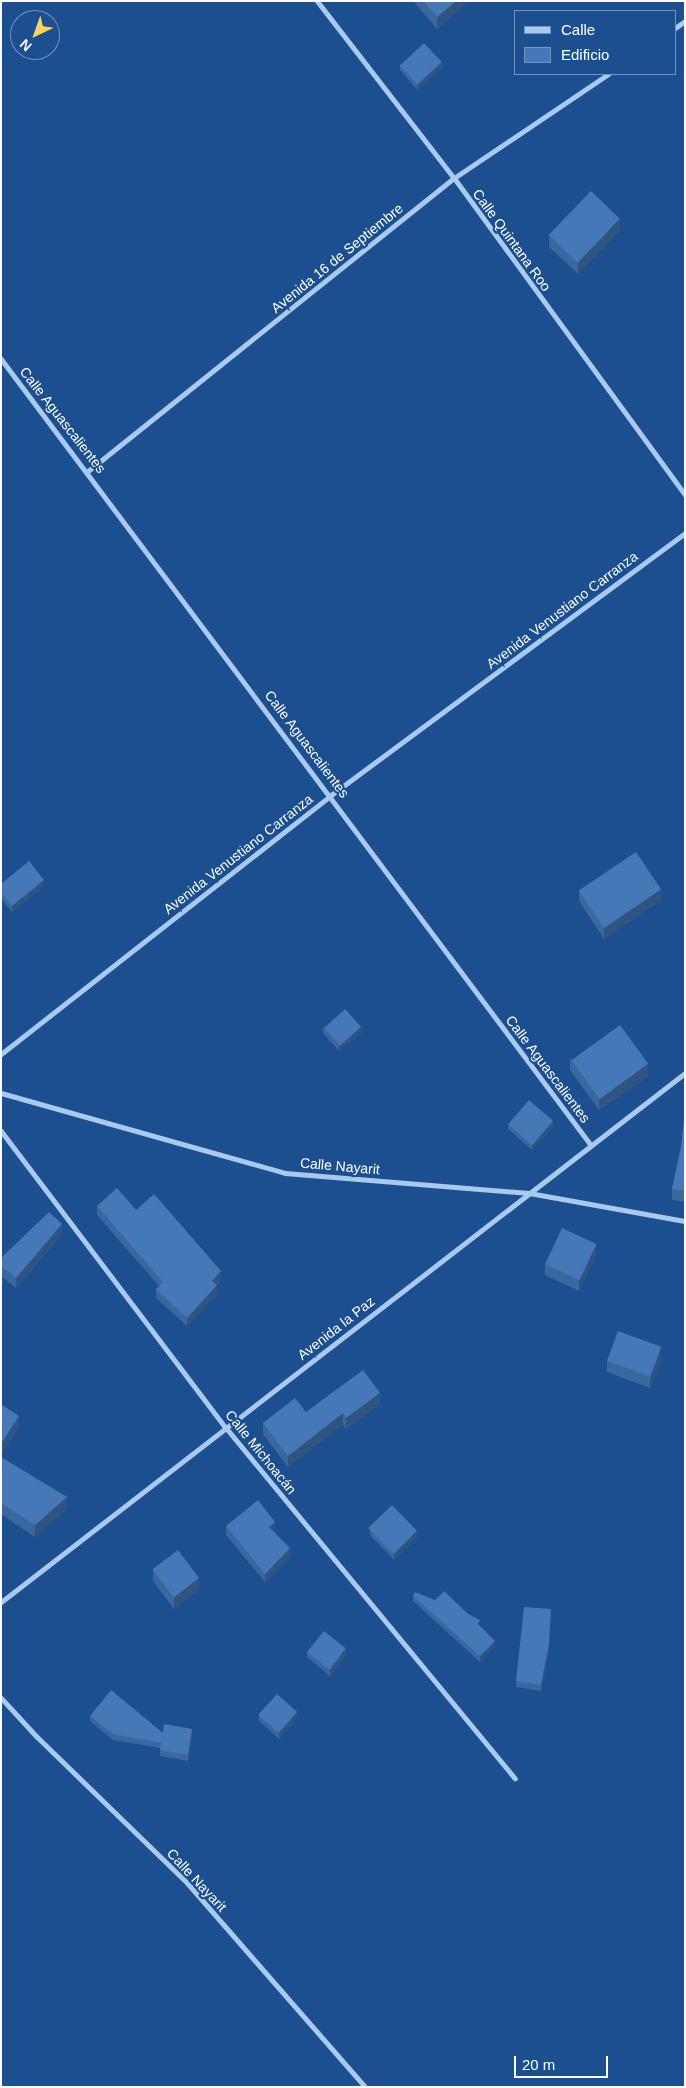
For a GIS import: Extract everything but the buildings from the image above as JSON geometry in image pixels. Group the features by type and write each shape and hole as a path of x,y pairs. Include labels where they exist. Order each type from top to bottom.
{"street":[{"name":"Calle Quintana Roo","path":"317,1 454,178 685,495"},
{"name":"Avenida 16 de Septiembre","path":"88,471 454,178 607,75"},
{"name":"Calle Aguascalientes","path":"1,359 88,471 590,1144"},
{"name":"Avenida Venustiano Carranza","path":"1,1054 331,795 685,532"},
{"name":"Avenida la Paz","path":"1,1602 590,1144 685,1073"},
{"name":"Calle Nayarit","path":"1,1093 285,1173 529,1193 685,1221"},
{"name":"Calle Michoacán","path":"1,1131 226,1428 514,1778"},
{"name":"Calle Nayarit","path":"1,1698 36,1736 188,1884 365,2087"}]}
